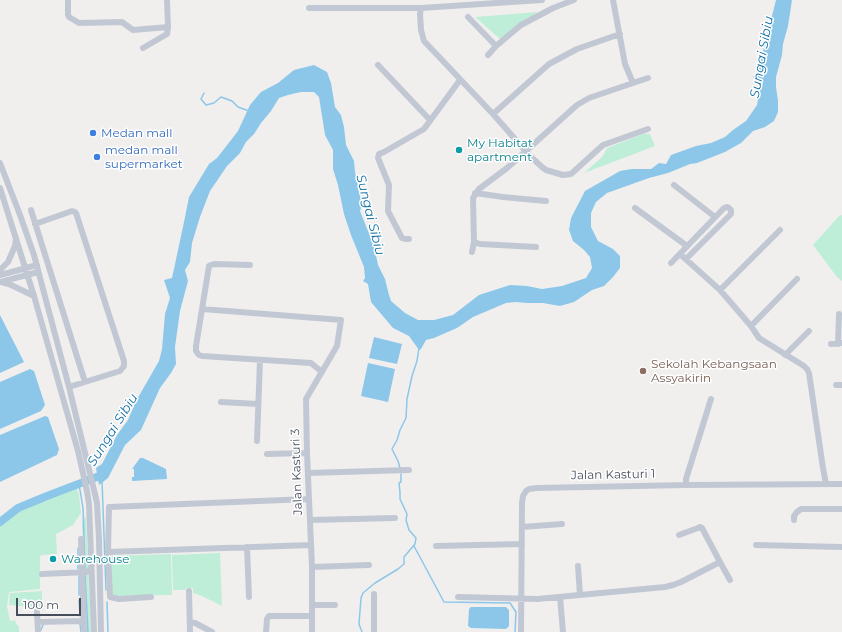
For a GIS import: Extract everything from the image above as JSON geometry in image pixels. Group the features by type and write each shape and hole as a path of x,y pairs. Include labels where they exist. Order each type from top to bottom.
{"street":[{"path":"68,0 68,15 79,23 122,22 133,30 168,27"},
{"path":"143,48 167,34 167,0"},
{"path":"344,0 344,8"},
{"path":"309,8 421,8 461,3 542,0"},
{"path":"488,55 496,46 521,25 553,8 574,0"},
{"path":"613,0 625,64 633,83"},
{"path":"421,8 421,30 424,41 526,151 546,170 563,175 572,174 604,145 648,130"},
{"path":"468,17 496,46"},
{"path":"493,114 548,64 576,49 620,34"},
{"path":"378,65 430,120"},
{"path":"472,252 474,242 473,198 479,189 507,168 576,105 589,98 648,78"},
{"path":"409,239 402,238 388,211 388,180 378,158 379,154 424,129 460,80"},
{"path":"0,163 20,215 48,306 97,503 101,632"},
{"path":"674,186 715,217"},
{"path":"0,188 27,271 78,451 87,491 89,504 94,632"},
{"path":"475,193 546,201"},
{"path":"671,263 724,208 727,207 731,210 731,214 686,259"},
{"path":"635,208 687,246"},
{"path":"31,210 85,382"},
{"path":"35,224 72,211 76,213 124,361 124,366 120,371 69,387"},
{"path":"720,290 780,230"},
{"path":"0,270 8,262 15,246 16,236"},
{"path":"474,242 480,244 536,247"},
{"path":"680,254 720,290 751,326 759,338 808,369 826,484"},
{"path":"250,265 211,264 209,266 196,346 196,352 198,355 311,363 322,372"},
{"path":"0,282 27,271 36,265"},
{"path":"0,275 27,271 38,272"},
{"path":"751,326 797,279"},
{"path":"0,282 11,284 34,296"},
{"path":"48,306 60,303"},
{"name":"Jalan Kasturi 3","path":"202,309 341,320 337,346 306,397 312,567 312,632"},
{"path":"831,344 840,344 839,314"},
{"path":"785,355 809,331"},
{"path":"257,441 260,360"},
{"path":"686,485 686,479 711,399"},
{"path":"221,402 258,404"},
{"path":"268,454 307,453"},
{"path":"308,474 409,470"},
{"name":"Jalan Kasturi 1","path":"521,632 523,496 526,492 533,488 842,484"},
{"path":"110,597 108,509 110,507 309,499"},
{"path":"794,520 794,516 801,509 842,509"},
{"path":"310,520 395,518"},
{"path":"522,527 562,524"},
{"path":"679,535 700,527 702,528 730,580"},
{"path":"81,539 84,632"},
{"path":"436,546 522,544"},
{"path":"108,552 311,545"},
{"path":"756,545 842,547"},
{"path":"247,547 249,597"},
{"path":"458,597 537,599 673,586 720,562"},
{"path":"42,574 82,573 89,571 92,565"},
{"path":"312,567 369,565"},
{"path":"578,566 580,596"},
{"path":"189,591 190,632"},
{"path":"374,594 374,632"},
{"path":"93,598 110,597 119,599 151,597"},
{"path":"560,597 563,632"},
{"path":"312,605 335,605"},
{"path":"37,612 38,632"},
{"path":"266,632 266,619 269,616 312,616"},
{"path":"38,622 83,621"},
{"path":"190,622 212,632"}],"green space":[{"path":"538,12 500,39 475,17"},
{"path":"643,134 650,134 655,146 584,173 602,157 607,148"},
{"path":"842,215 842,281 837,277 813,245 839,216"},
{"path":"76,486 79,495 81,513 73,525 56,534 57,554 41,555 40,589 9,592 7,606 10,621 15,620 16,624 19,626 19,632 0,632 1,524 18,511"},
{"path":"86,516 91,632 87,632 82,522"},
{"path":"220,553 222,606 193,593 193,588 173,590 172,555"},
{"path":"171,554 172,595 111,596 110,556"},
{"path":"42,591 42,610 9,605 10,593"}],"water":[{"path":"776,0 792,0 782,55 776,77 778,112 774,121 765,127 753,131 741,143 725,152 697,163 690,164 668,173 607,193 596,202 591,213 591,227 598,241 613,249 620,256 620,268 604,286 592,290 574,302 560,306 543,303 506,303 473,317 457,328 426,340 419,350 409,336 393,328 371,302 368,284 363,281 365,278 364,267 344,214 333,169 333,150 325,135 319,97 314,92 301,92 279,98 254,134 246,142 240,153 227,166 210,191 192,243 190,262 185,270 188,281 180,311 175,347 176,364 160,388 141,430 125,445 108,478 99,485 96,468 102,464 117,435 128,420 136,401 159,361 162,349 165,314 170,298 164,280 172,278 189,197 209,164 217,158 238,131 250,105 261,92 278,83 294,70 314,65 327,72 331,83 335,107 341,115 346,145 354,161 362,205 360,211 374,246 378,265 385,279 391,301 405,313 418,320 434,320 453,315 479,295 510,285 542,289 562,286 586,278 592,268 590,257 573,241 569,230 571,218 585,191 620,171 632,169 651,169 659,163 666,164 671,155 696,146 711,143 725,137 746,121 757,105 760,90 759,84 753,77 758,71"},
{"path":"0,315 24,362 0,373"},
{"path":"374,337 402,344 397,364 369,358"},
{"path":"368,363 395,369 388,402 361,396"},
{"path":"30,369 34,371 45,405 41,411 0,429 0,382"},
{"path":"45,416 48,417 59,449 57,455 0,482 0,435"},
{"path":"140,458 166,469 167,479 132,481 132,477 134,477 134,469 132,469"},
{"path":"471,607 506,607 509,610 509,626 506,629 471,628 468,626 469,609"}],"waterway":[{"path":"204,93 201,99 206,105 214,103 221,97 232,101 238,107 249,111"},
{"path":"400,468 392,449 406,418 407,399 419,348"},
{"name":"Sungai Sibiu","path":"0,522 18,508 102,475 105,469"},
{"path":"362,632 359,624 361,598 363,593 375,583 404,564 404,557 415,544 416,538 409,530 406,520 407,514 400,499 399,483 401,482 401,474"},
{"path":"102,480 106,590"},
{"path":"78,484 83,508 85,569"},
{"path":"414,546 444,602 510,603 516,612 515,632"},
{"path":"78,548 78,569"},
{"path":"85,575 88,632"},
{"path":"79,576 79,595"},
{"path":"79,600 80,616"},
{"path":"107,602 108,632"},
{"path":"80,624 81,632"},
{"path":"41,630 43,625"}],"place":[{"name":"Medan mall","path":"93,133"},
{"name":"My Habitat apartment","path":"459,150"},
{"name":"medan mall supermarket","path":"97,157"},
{"name":"Sekolah Kebangsaan Assyakirin","path":"643,371"},
{"name":"Warehouse","path":"53,559"}]}
